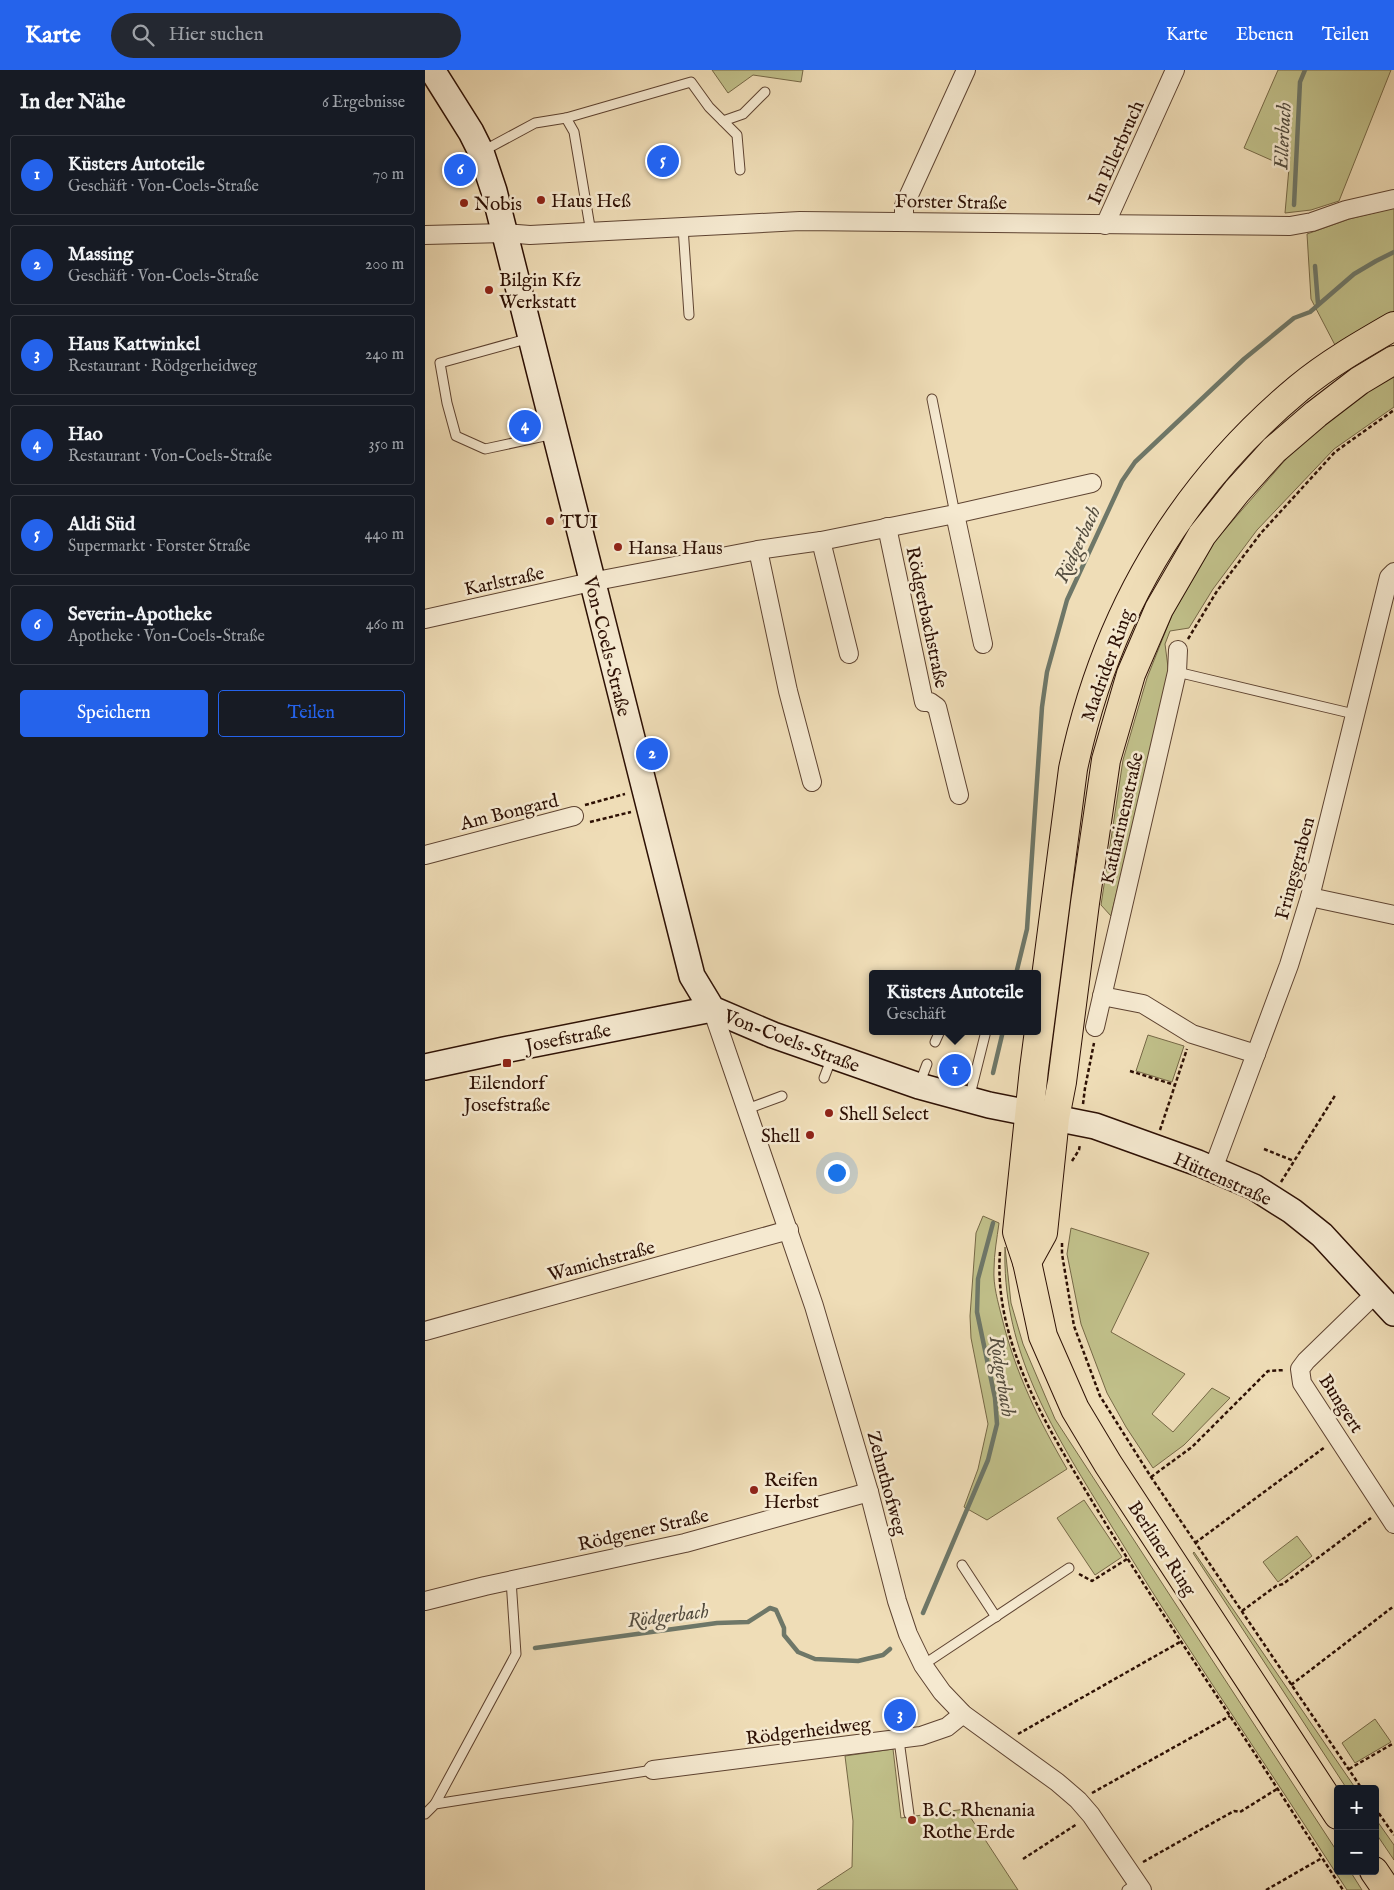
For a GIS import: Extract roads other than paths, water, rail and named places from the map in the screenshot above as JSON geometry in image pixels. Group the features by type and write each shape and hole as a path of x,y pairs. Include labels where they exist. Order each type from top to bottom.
{"main road":[{"name":"Von-Coels-Straße","path":"431,70 471,132 481,152 497,203 591,582 692,976 712,1009 773,1035 828,1067 923,1075 969,1099 1042,1116"},
{"name":"Madrider Ring","path":"1042,1116 1073,770 1080,737 1102,665 1127,606 1139,581 1177,519 1221,463 1299,388 1343,356 1394,326"},
{"name":"Madrider Ring","path":"1042,1116 1062,1082 1106,760 1131,674 1159,609 1202,535 1237,491 1274,450 1359,381 1394,360"},
{"name":"Josefstraße","path":"425,1067 712,1009"},
{"name":"Hüttenstraße","path":"1042,1116 1095,1126 1254,1187 1292,1211 1322,1235 1394,1313"},
{"name":"Berliner Ring","path":"1042,1116 1043,1233 1027,1262 1043,1336 1075,1408 1108,1464 1334,1810"},
{"path":"1377,1875 1387,1890"}],"street":[{"path":"904,222 905,206 966,70"},
{"name":"Im Ellerbruch","path":"1105,225 1175,70"},
{"name":"Forster Straße","path":"425,234 505,233 530,235 591,233 800,221 1290,226 1312,222 1346,210 1394,199"},
{"name":"Rödgerbachstraße","path":"591,582 758,550 821,541 955,514 1092,483"},
{"path":"955,514 983,644"},
{"name":"Rödgerbachstraße","path":"887,527 924,702 930,702 937,707 959,795"},
{"path":"821,541 849,654"},
{"path":"758,550 788,692 812,782"},
{"name":"Fringsgraben","path":"1213,1170 1289,965 1310,897 1389,578 1394,572"},
{"name":"Karlstraße","path":"425,619 591,582"},
{"name":"Katharinenstraße","path":"1095,1027 1177,672 1178,650"},
{"name":"Am Bongard","path":"425,855 574,816"},
{"path":"1310,897 1394,915"},
{"path":"1102,996 1143,1004 1192,1034 1256,1054"},
{"name":"Zehnthofweg","path":"712,1009 814,1306 869,1492 897,1601 908,1634 923,1665 941,1692 963,1714 1057,1782 1078,1800 1091,1815 1134,1883"},
{"name":"Wamichstraße","path":"425,1331 789,1230"},
{"name":"Bungert","path":"1376,1292 1300,1369 1302,1383 1394,1524"},
{"name":"Rödgener Straße","path":"425,1601 511,1580 685,1543 869,1492"},
{"name":"Rödgerheidweg","path":"653,1770 899,1740 921,1736 947,1727 963,1714"}],"lane":[{"path":"481,152 535,123 566,118 691,82 709,108 737,135 740,170"},
{"path":"723,121 743,114 765,92"},
{"path":"566,118 573,132 591,233"},
{"path":"683,227 689,315"},
{"path":"531,338 440,362 447,403 456,436 485,450 555,434"},
{"path":"932,399 955,514"},
{"path":"1177,672 1355,714"},
{"path":"935,1042 938,1035"},
{"path":"969,1099 985,1035"},
{"path":"747,1109 782,1096"},
{"path":"962,1565 996,1617"},
{"path":"923,1665 1069,1568"},
{"path":"425,1814 435,1804 516,1654 511,1580"},
{"path":"899,1740 909,1814"},
{"path":"435,1804 653,1770"}],"waterway":[{"name":"Ellerbach","path":"1294,205 1300,82 1305,70"},
{"name":"Rödgerbach","path":"1017,970 1027,929 1042,707 1047,672 1067,600 1122,481 1135,462 1244,359 1294,318 1310,312 1354,274 1394,252"},
{"name":"Ellerbach","path":"1315,266 1318,304"},
{"name":"Rödgerbach","path":"993,1073 1002,1035"},
{"name":"Rödgerbach","path":"923,1613 988,1460 997,1424 995,1398 977,1312 978,1279 993,1223"},
{"name":"Rödgerbach","path":"535,1648 717,1623 748,1622 770,1608 776,1610 784,1628 784,1635 798,1652 815,1659 858,1661 883,1655 890,1649"}],"place":[{"name":"Aldi Süd","path":"663,161"},
{"name":"Severin-Apotheke","path":"460,170"},
{"name":"Haus Heß","path":"541,200"},
{"name":"Nobis","path":"464,203"},
{"name":"Bilgin Kfz Werkstatt","path":"489,290"},
{"name":"Hao","path":"525,426"},
{"name":"TUI","path":"550,521"},
{"name":"Hansa Haus","path":"618,547"},
{"name":"Massing","path":"652,754"},
{"name":"Eilendorf Josefstraße","path":"507,1063"},
{"name":"Küsters Autoteile","path":"955,1070"},
{"name":"Shell Select","path":"829,1113"},
{"name":"Shell","path":"810,1135"},
{"name":"Reifen Herbst","path":"754,1490"},
{"name":"Haus Kattwinkel","path":"900,1715"},
{"name":"B.C. Rhenania Rothe Erde","path":"912,1820"}]}
